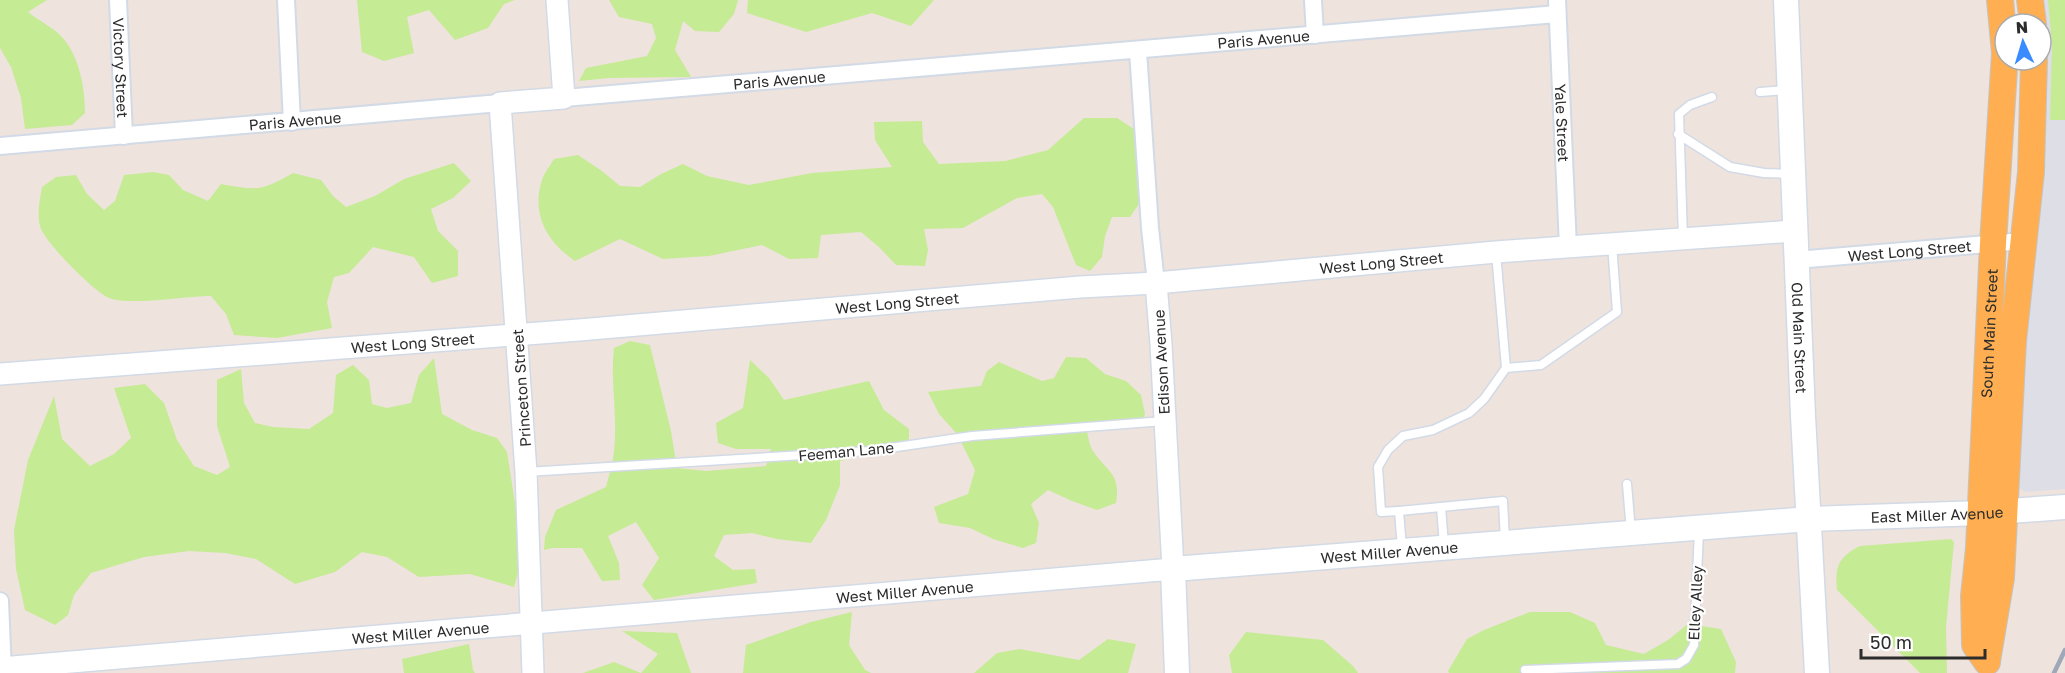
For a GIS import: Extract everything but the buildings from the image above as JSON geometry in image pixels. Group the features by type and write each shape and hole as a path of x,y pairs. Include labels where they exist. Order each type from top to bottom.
{"main road":[{"name":"Old Main Street","path":"1786,0 1794,231 1817,673"},
{"name":"South Main Street","path":"1992,512 1993,243 2005,53 2000,0"},
{"name":"South Main Street","path":"1987,668 1976,645 1974,596 1992,512 2013,341 2031,172 2034,72"},
{"name":"East Miller Avenue","path":"1809,519 2063,507"},
{"name":"West Miller Avenue","path":"1173,569 1809,519"},
{"name":"Edison Avenue","path":"1173,569 1177,673"}],"street":[{"name":"Victory Street","path":"118,0 124,136"},
{"path":"286,0 292,122"},
{"path":"557,0 564,98"},
{"path":"1313,0 1315,35"},
{"name":"Paris Avenue","path":"0,146 1138,51 1315,35 1557,7"},
{"name":"Yale Street","path":"1557,7 1568,247"},
{"name":"Edison Avenue","path":"1138,51 1156,283 1173,569"},
{"name":"Princeton Street","path":"500,104 526,472 533,673"},
{"name":"West Long Street","path":"0,374 1156,283 1496,252 1794,231"},
{"name":"West Long Street","path":"1796,260 2023,241"},
{"name":"West Miller Avenue","path":"2,670 531,622 1173,569"},
{"path":"0,601 2,670"}],"lane":[{"path":"1760,92 1788,90"},
{"path":"1683,238 1678,114 1690,105 1712,97"},
{"path":"1678,134 1730,167 1764,173 1792,174"},
{"path":"1506,368 1541,365 1617,312 1612,244"},
{"path":"1496,252 1506,368 1485,399 1469,413 1432,430 1403,436 1388,450 1378,467 1381,512 1503,501 1505,543"},
{"name":"Feeman Lane","path":"526,472 869,451 972,436 1164,421"},
{"path":"1627,484 1631,533"},
{"path":"1441,507 1444,547"},
{"path":"1399,511 1403,550"},
{"name":"Elley Alley","path":"1525,670 1677,664 1686,659 1694,645 1699,527"}],"shaded area":[{"path":"2034,0 2065,0 2065,489 2026,492 2015,486 2040,72 2053,72 2053,12 2038,12"}],"green space":[{"path":"0,0 47,0 28,12 59,34 76,60 84,92 85,113 72,125 25,129 21,98 11,67 0,48"},
{"path":"357,0 515,0 504,4 488,28 455,40 429,10 407,17 414,53 384,61 362,52"},
{"path":"609,0 738,0 734,14 719,32 695,31 683,21 675,50 691,77 609,78 579,81 586,68 647,56 656,38 652,24 619,17"},
{"path":"748,0 934,0 911,26 872,13 806,32 747,13"},
{"path":"2048,0 2065,0 2065,120 2050,120 2053,12 2049,12"},
{"path":"1084,118 1117,118 1134,129 1141,201 1130,217 1112,217 1105,236 1102,257 1090,271 1076,265 1053,207 1042,194 1017,198 963,228 924,229 928,250 925,266 896,265 861,232 821,235 818,258 789,259 762,245 709,256 663,259 620,239 575,261 549,236 540,216 539,192 542,180 554,159 578,155 620,186 640,187 683,164 707,176 749,185 812,173 892,167 875,140 874,122 922,121 923,142 939,164 1005,161 1048,150"},
{"path":"454,163 471,181 453,198 431,209 438,231 458,251 458,276 432,283 414,257 373,247 349,273 334,277 327,302 332,328 277,338 234,335 226,314 211,296 144,301 109,298 93,287 61,256 45,236 39,219 42,187 56,177 76,175 87,194 104,210 115,201 124,175 153,172 169,175 183,190 208,201 221,184 258,188 273,184 293,173 321,180 333,196 346,207 375,196 404,179"},
{"path":"630,341 650,345 671,431 677,468 706,471 766,466 771,449 736,449 718,443 716,423 743,408 750,360 769,378 784,400 869,381 884,410 909,429 909,451 864,455 840,461 840,485 826,520 811,543 752,533 724,535 714,556 733,570 755,569 757,583 654,600 642,585 659,558 636,522 608,536 619,563 620,580 602,581 582,548 544,550 545,537 556,510 606,487 613,460 615,438 614,348"},
{"path":"1066,357 1086,358 1105,374 1126,381 1141,395 1145,414 1142,423 1086,427 1092,449 1115,479 1116,503 1097,510 1048,490 1031,504 1039,523 1036,543 1023,548 993,539 970,528 939,523 934,507 968,494 975,470 957,434 939,414 928,392 981,386 987,371 999,362 1042,381 1054,378"},
{"path":"434,358 442,414 472,430 497,438 507,452 518,522 519,569 514,587 470,574 419,577 387,557 362,552 335,572 295,584 256,559 225,553 189,551 144,557 91,573 74,595 68,615 55,625 25,610 16,569 14,530 28,460 54,396 62,439 90,466 114,454 131,438 114,388 145,384 164,403 177,440 194,466 217,475 230,467 217,426 217,380 241,369 244,403 255,423 273,427 309,429 333,413 336,375 353,365 369,380 372,404 387,408 411,403 419,375"},
{"path":"1951,539 1954,542 1946,627 1947,673 1920,673 1837,590 1838,569 1847,554 1860,546"},
{"path":"852,612 849,645 865,670 871,673 743,673 746,645 811,622"},
{"path":"1530,612 1570,612 1595,623 1606,645 1644,654 1668,640 1688,624 1721,629 1736,662 1735,673 1449,673 1448,671 1467,639"},
{"path":"622,631 677,633 691,673 641,673 658,654"},
{"path":"1246,632 1323,640 1358,673 1232,673 1229,655"},
{"path":"1108,639 1136,644 1128,673 974,673 997,653 1020,649 1079,660"},
{"path":"469,644 475,673 404,673 402,659"},
{"path":"614,662 641,673 583,673"}],"railway":[{"path":"2054,673 2065,650"}]}
